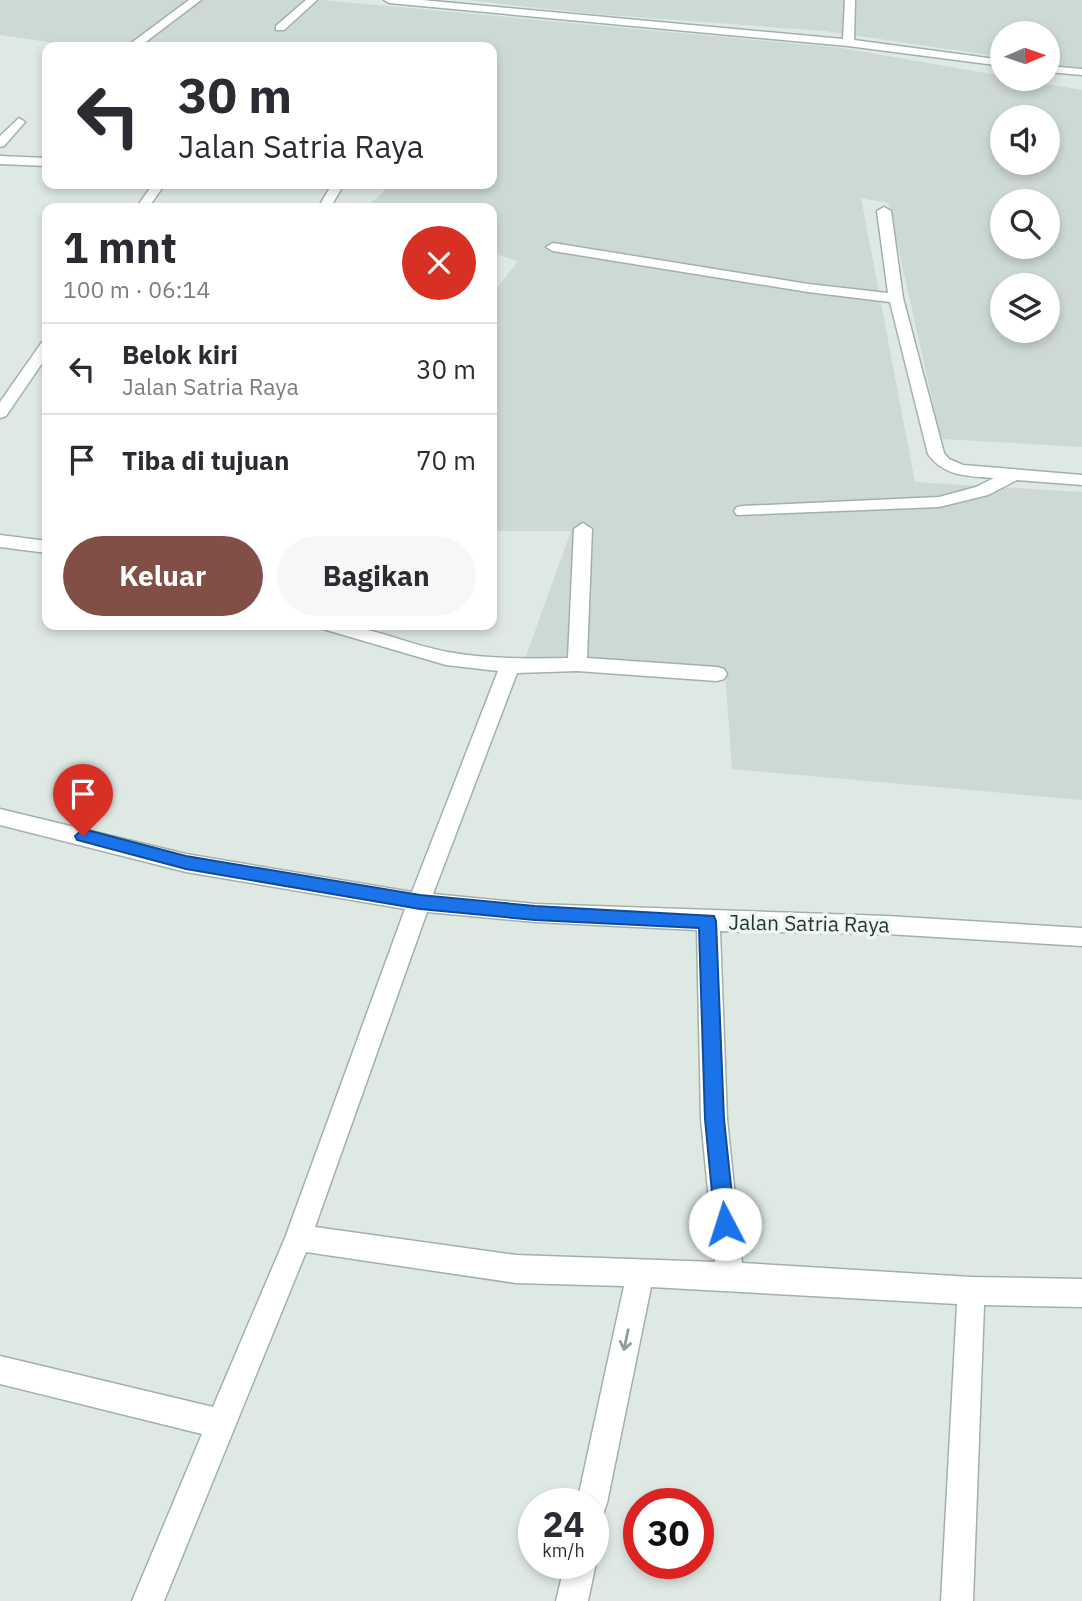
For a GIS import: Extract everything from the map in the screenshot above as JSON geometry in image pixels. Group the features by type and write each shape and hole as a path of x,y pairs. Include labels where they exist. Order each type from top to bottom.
{"street":[{"path":"141,42 196,0"},
{"path":"280,28 312,0"},
{"path":"389,0 848,43 990,61"},
{"path":"848,43 850,0"},
{"path":"1060,70 1082,72"},
{"path":"0,143 19,122"},
{"path":"0,160 42,162"},
{"path":"884,211 896,298 936,454 943,463 952,468 1011,476 1082,480"},
{"path":"553,247 808,288 896,298"},
{"path":"0,413 42,352"},
{"path":"743,511 939,502 982,491 1011,476"},
{"path":"578,664 583,529"},
{"path":"0,541 42,546"},
{"path":"348,630 446,658 510,666 578,664 717,674"},
{"path":"148,1601 298,1238 386,988 510,666"},
{"name":"Jalan Satria Raya","path":"0,817 186,863 420,902 535,913 708,921 887,925 1082,937"},
{"path":"708,921 714,1119 730,1276"},
{"path":"298,1238 516,1269 730,1276 971,1291 1082,1293"},
{"path":"595,1488 640,1273"},
{"path":"957,1601 971,1291"},
{"path":"0,1370 221,1424"},
{"path":"572,1601 577,1579"}],"shaded area":[{"path":"0,0 322,0 842,48 990,74 990,91 1060,91 1060,86 1082,90 1082,447 941,439 888,203 861,198 915,482 1082,492 1082,800 732,769 725,672 525,659 571,531 497,531 497,288 518,261 497,255 497,203 371,203 386,189 497,189 497,42 48,42 0,35"},
{"path":"465,0 1082,0 1082,68 1060,65 1060,21 990,21 990,55 824,31 595,14"}],"route":[{"path":"83,836 186,863 420,902 535,913 708,921 714,1119 725,1224"}]}
